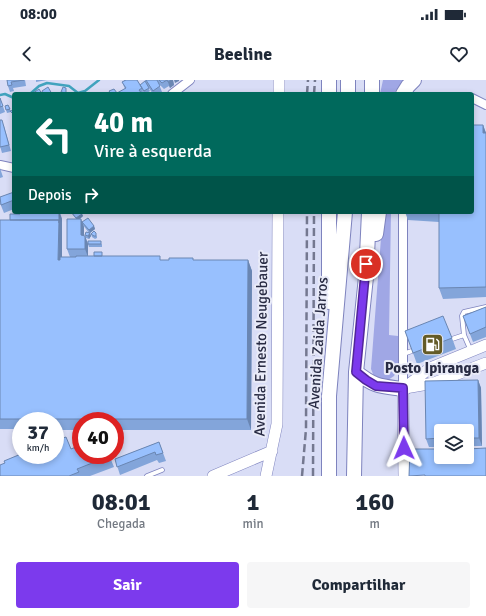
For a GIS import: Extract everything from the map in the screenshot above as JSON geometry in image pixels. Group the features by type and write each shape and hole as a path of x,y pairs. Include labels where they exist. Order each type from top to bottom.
{"highway":[{"path":"329,80 329,92"},
{"path":"348,80 348,92"},
{"path":"404,92 414,80"},
{"path":"329,214 329,396"},
{"name":"Avenida Zaida Jarros","path":"330,476 329,396 345,214"},
{"path":"354,476 356,372 366,277 369,214"},
{"path":"366,277 378,225 379,214"},
{"path":"356,372 376,386 403,388"}],"main road":[{"path":"279,80 279,92"},
{"name":"Avenida Ernesto Neugebauer","path":"266,476 277,424 278,214"},
{"path":"403,388 430,368 486,345"},
{"path":"403,388 434,383 486,363"},
{"path":"403,388 404,476"},
{"path":"221,475 272,451"}],"street":[{"path":"175,92 190,80"},
{"path":"474,99 486,105"},
{"path":"0,165 12,168"},
{"path":"403,214 403,388"}],"lane":[{"path":"471,351 464,334 462,316 464,312 486,307"},
{"path":"452,339 464,334"},
{"path":"403,354 412,351"},
{"path":"147,476 162,470"}],"shaded area":[{"path":"383,80 405,80 395,92 380,92"},
{"path":"383,214 391,214 389,335 398,336 399,366 394,376 385,382 375,379 371,369"}],"building":[{"path":"7,80 24,80 11,82 12,85 8,86"},
{"path":"126,80 137,80 142,88 139,90 140,92 119,92 126,88 122,82"},
{"path":"146,80 157,80 160,86 153,91"},
{"path":"159,80 167,80 162,83"},
{"path":"145,81 149,88 144,91 140,85"},
{"path":"48,87 51,92 42,92"},
{"path":"63,87 66,88 66,92 61,92"},
{"path":"114,89 116,92 109,91"},
{"path":"0,98 3,106 0,107"},
{"path":"8,105 10,109 6,110 5,106"},
{"path":"0,120 2,120 9,145 0,147"},
{"path":"474,125 483,125 483,133 486,133 486,287 439,288 439,214 474,214"},
{"path":"12,193 12,201 1,205 0,197"},
{"path":"10,214 59,214 59,220 10,220"},
{"path":"73,214 82,214 76,218"},
{"path":"88,218 94,226 89,230 82,222"},
{"path":"67,219 81,219 81,235 85,236 85,249 67,249"},
{"path":"0,220 59,220 58,260 60,260 60,257 76,256 160,256 160,260 169,260 169,258 193,258 193,260 248,260 247,419 124,419 124,412 72,412 72,419 64,419 64,412 12,412 12,419 0,419"},
{"path":"94,231 96,233 96,236 91,234"},
{"path":"86,232 90,233 88,236 85,235"},
{"path":"88,241 101,241 101,244 88,244"},
{"path":"94,252 102,252 102,256 94,256"},
{"path":"486,307 486,327 470,334 463,316"},
{"path":"443,316 452,338 413,353 405,331"},
{"path":"478,380 479,438 474,438 474,424 434,424 434,438 426,439 425,381"},
{"path":"66,437 72,449 72,464 90,464 77,469 79,472 69,476 0,476 0,465 5,463 4,461 12,458 12,464 64,464 64,438"},
{"path":"159,442 163,453 156,455 155,452 117,467 116,464 124,464 124,456"},
{"path":"486,448 486,476 409,476 410,449 434,449 434,464 474,464 474,449"}],"waterway":[{"path":"82,92 99,80"},
{"path":"32,92 39,86 47,83 69,86 77,92"},
{"path":"0,95 5,94 12,97"}],"railway":[{"path":"307,92 308,80"},
{"path":"314,92 315,80"},
{"path":"302,476 306,429 307,214"},
{"path":"313,476 314,214"}],"place":[{"name":"Posto Ipiranga","path":"432,345"}],"route":[{"path":"366,264 356,372 376,386 403,388 404,448"}]}
